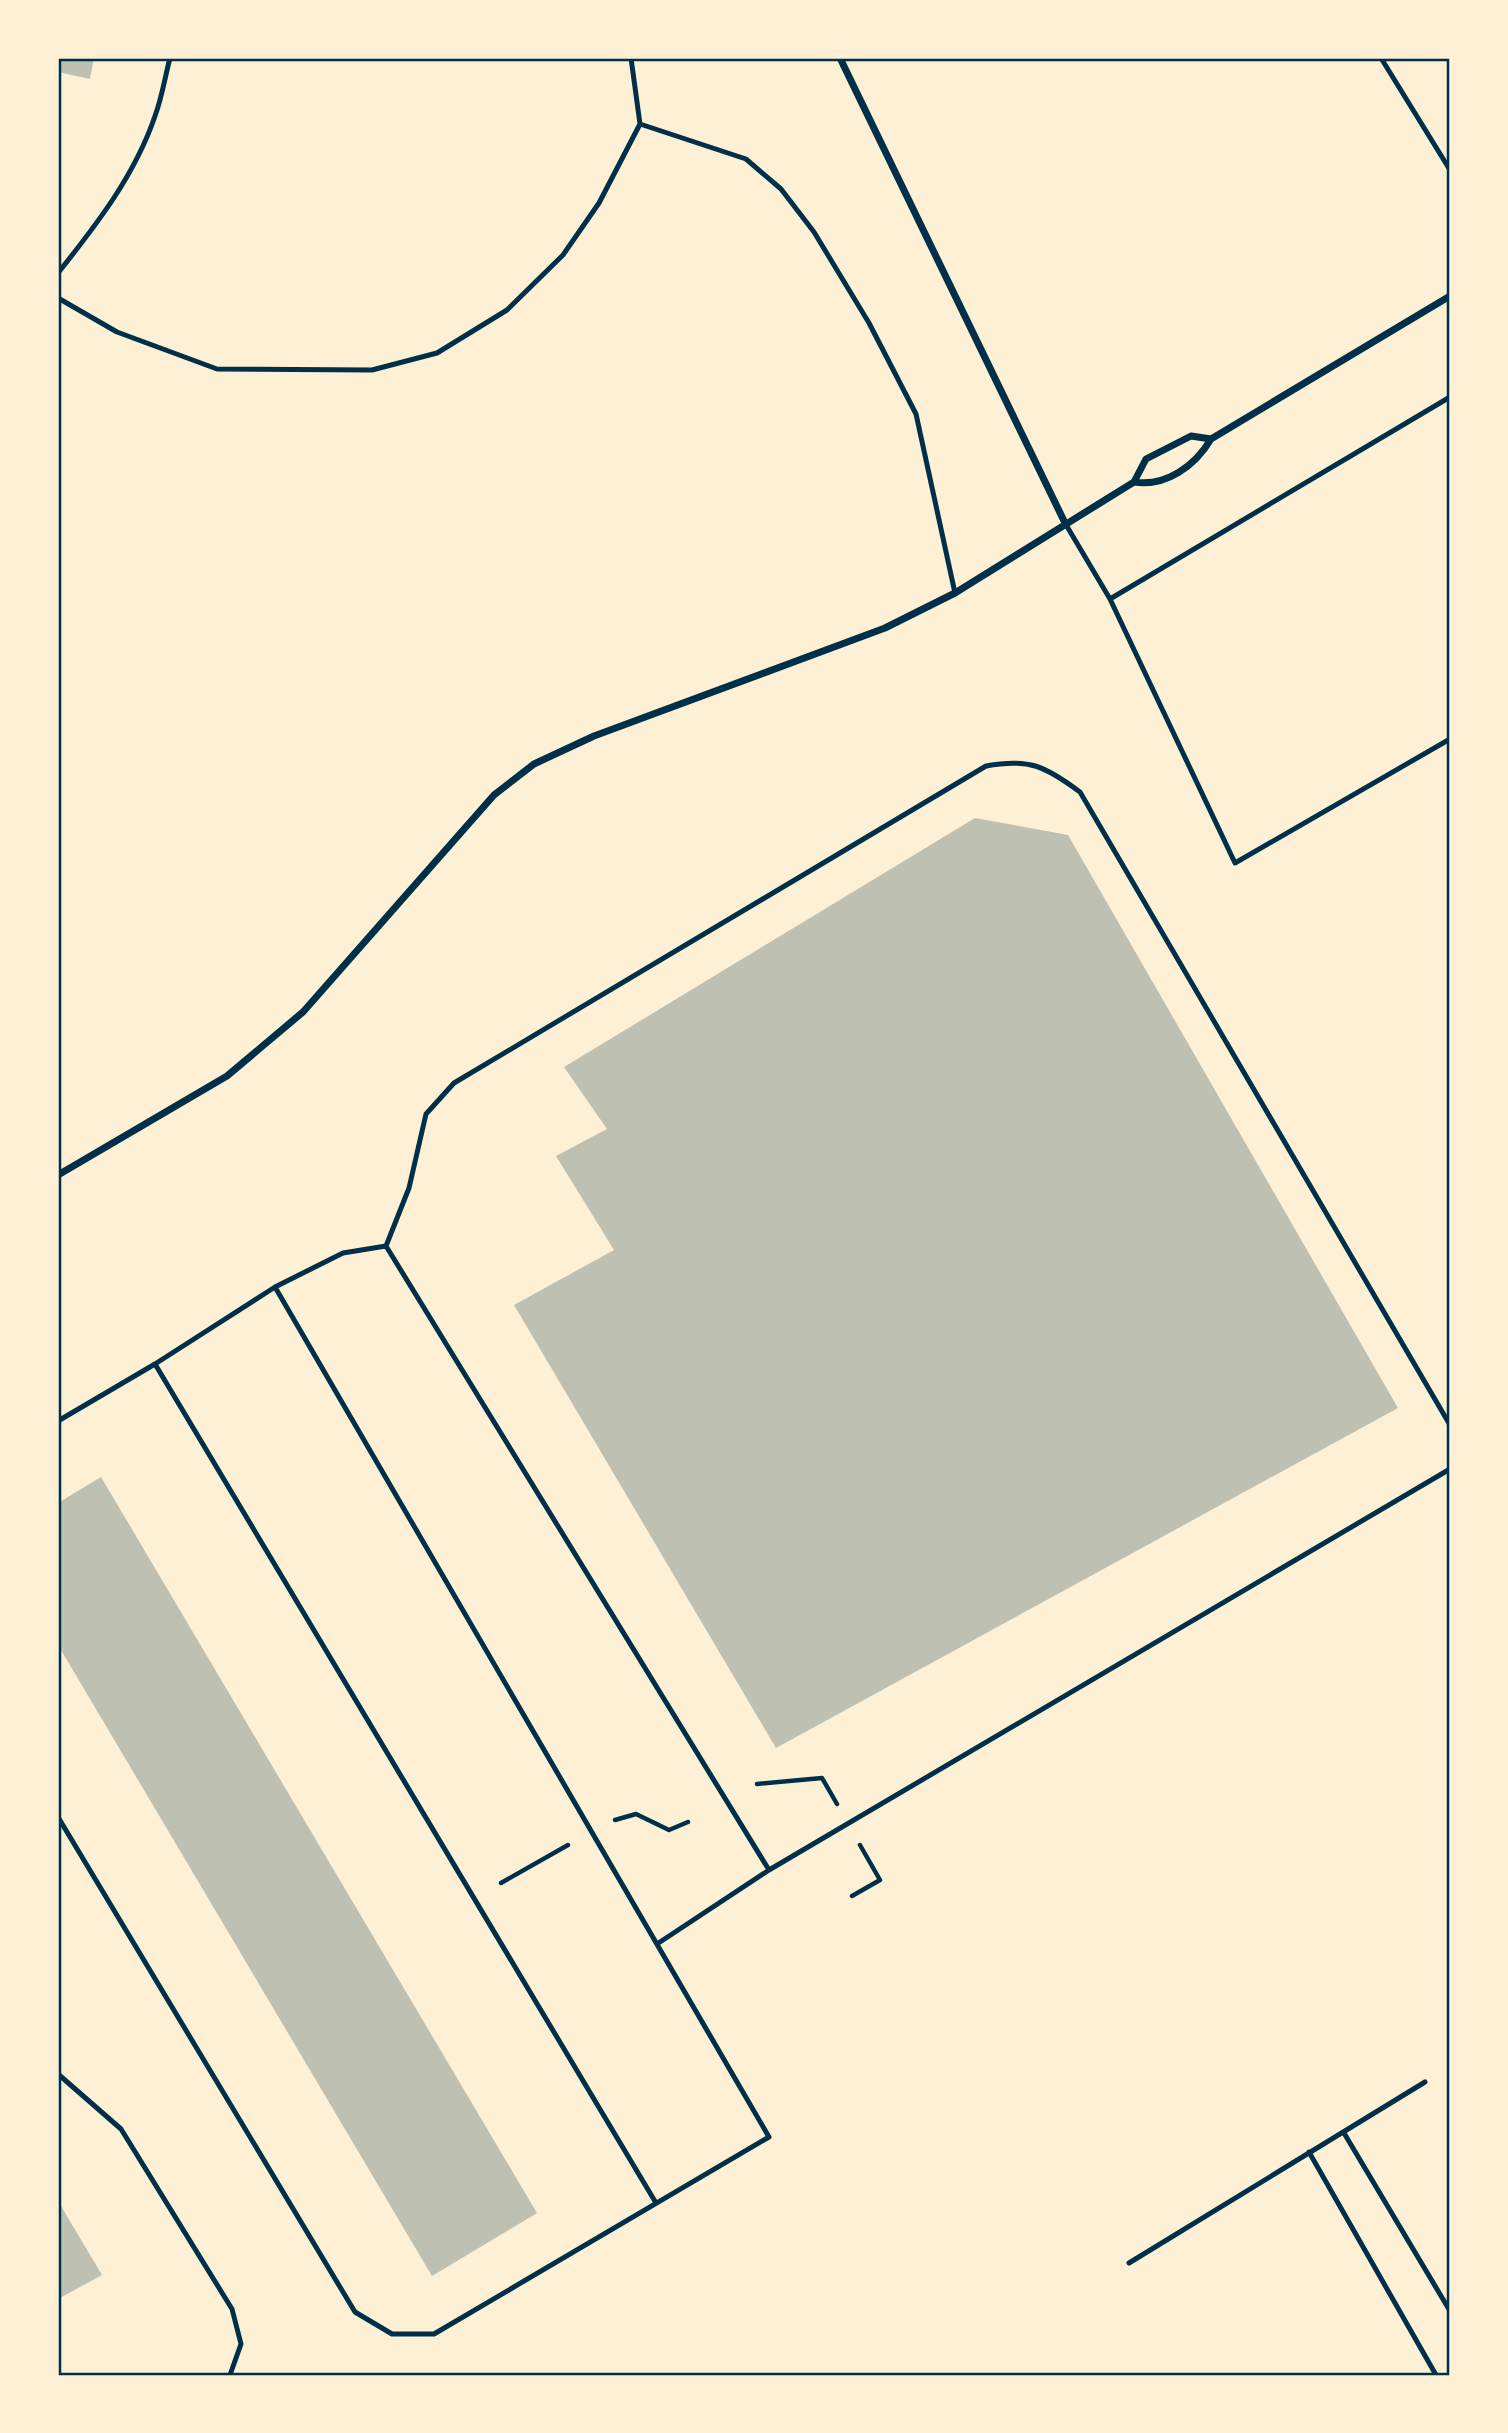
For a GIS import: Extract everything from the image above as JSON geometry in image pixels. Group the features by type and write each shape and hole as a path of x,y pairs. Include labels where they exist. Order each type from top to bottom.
{"street":[{"path":"840,58 1065,523"},
{"path":"1134,482 1152,485 1182,470 1199,459 1211,439 1450,296"},
{"path":"58,1175 227,1076 268,1043 303,1012 494,795 534,764 594,736 849,643 955,593 1134,482 1146,459 1191,436 1211,439"}],"lane":[{"path":"58,272 97,224 129,176 155,116 170,58"},
{"path":"58,298 117,332 217,369 372,370 437,354 507,310 563,255 599,203 640,124 631,58"},
{"path":"1381,58 1450,170"},
{"path":"640,124 746,159 780,189 814,232 869,323 916,414 955,593"},
{"path":"1110,599 1450,397"},
{"path":"1065,523 1110,599 1235,863 1450,739"},
{"path":"386,1247 409,1188 426,1114 454,1083 986,766 1013,761 1036,764 1080,792 1450,1425"},
{"path":"58,1421 155,1364 275,1287 343,1254 386,1247"},
{"path":"386,1247 769,1870"},
{"path":"58,1817 355,2312 392,2334 434,2334 769,2137 275,1287"},
{"path":"155,1364 656,2203"},
{"path":"657,1944 769,1870 1450,1469"},
{"path":"58,2074 121,2129 232,2309 241,2344 230,2375"},
{"path":"1129,2263 1424,2082"},
{"path":"1344,2133 1450,2311"},
{"path":"1309,2152 1436,2375"}],"path":[{"path":"757,1784 822,1778"},
{"path":"615,1820 636,1814 669,1830 688,1822"},
{"path":"501,1883 568,1844"}],"building":[{"path":"58,58 94,58 90,79 58,72"},
{"path":"975,818 1068,835 1398,1408 776,1748 514,1305 614,1250 556,1156 607,1129 564,1067"},
{"path":"101,1477 537,2213 432,2276 58,1645 58,1503"},
{"path":"58,2201 102,2275 58,2299"}]}
